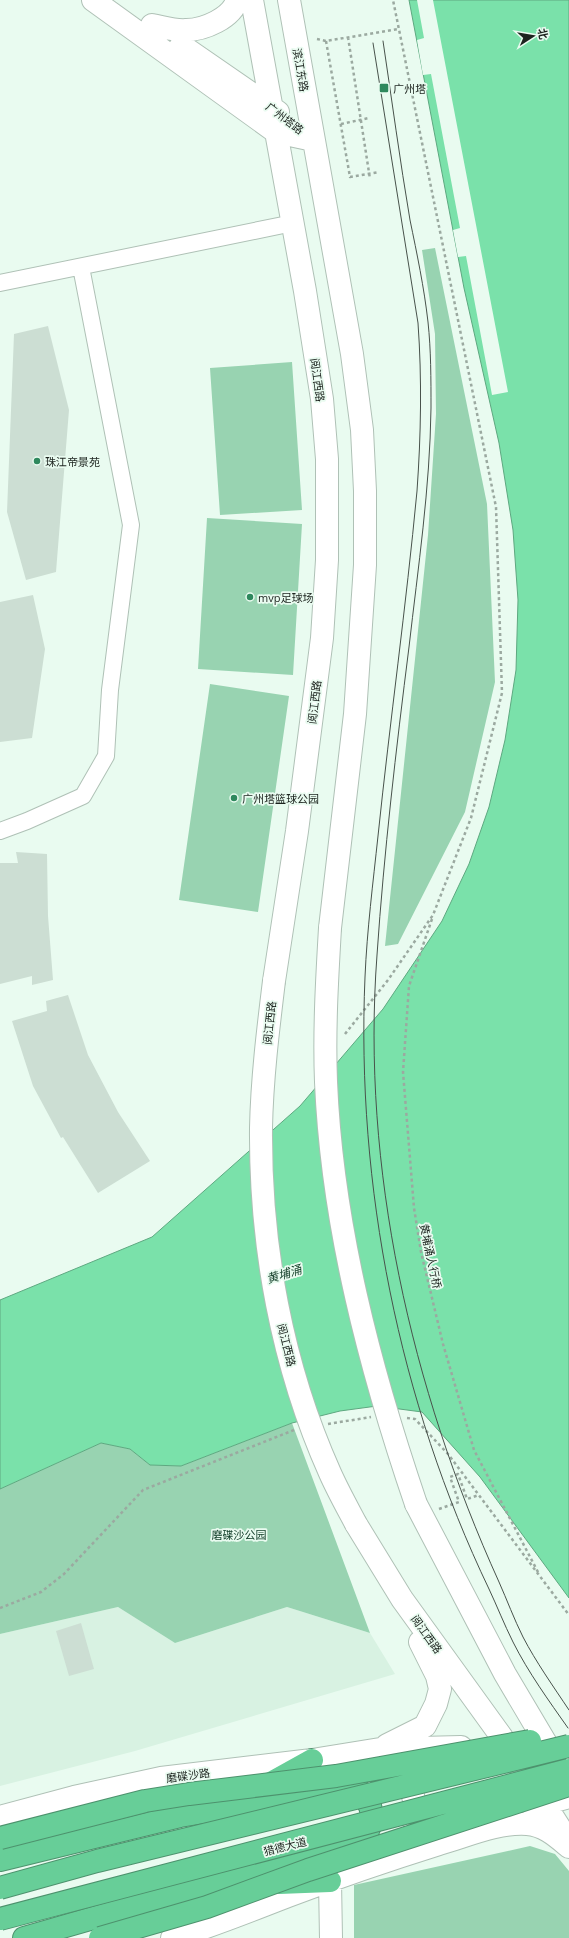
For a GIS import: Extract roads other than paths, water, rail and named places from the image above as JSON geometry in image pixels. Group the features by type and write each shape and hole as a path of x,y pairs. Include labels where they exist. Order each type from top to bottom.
{"highway":[{"path":"0,1838 145,1801 189,1794 336,1776 569,1735"},
{"path":"0,1888 97,1861 569,1746"},
{"path":"226,1808 312,1760"},
{"name":"猎德大道","path":"0,1919 569,1770"},
{"path":"100,1938 207,1907 315,1868 569,1783"},
{"path":"0,1860 135,1826 226,1808 350,1787 361,1792 370,1806 373,1819 366,1835 347,1845 213,1885 24,1938"},
{"path":"213,1885 330,1881"}],"main road":[{"name":"广州塔路","path":"93,0 276,132 313,140"},
{"name":"广州塔路","path":"119,0 152,25 271,107 313,140"},
{"path":"152,25 186,30 201,28 223,17 236,4 237,0"},
{"path":"252,0 276,132"},
{"name":"滨江东路","path":"289,0 313,140"},
{"name":"阅江西路","path":"276,132 293,223 322,399 327,459 327,560 322,638 314,708 274,981 264,1071 261,1128 265,1220 274,1288 293,1373 310,1423 330,1473 356,1524 402,1599 509,1747 569,1842"},
{"path":"313,140 352,354 362,430 366,490 365,565 355,714 330,928 327,983 326,1081 329,1125 344,1240 373,1367 391,1430 416,1504 505,1674 569,1783"},
{"path":"380,1748 425,1726 434,1710 440,1689 437,1676 416,1636 402,1599"},
{"path":"380,1748 546,1746"},
{"path":"380,1748 397,1763 404,1774 414,1806 417,1824 412,1843 403,1855"},
{"name":"磨碟沙路","path":"0,1817 74,1797 161,1778 312,1760 380,1748"},
{"path":"172,1938 403,1855 524,1809 569,1797"},
{"path":"403,1855 484,1830 511,1824 528,1824 539,1826 550,1832 569,1847"},
{"path":"330,1881 331,1938"}],"street":[{"path":"0,284 293,223"},
{"path":"0,831 27,821 83,796 106,756 110,690 131,525 81,267"}],"water":[{"name":"黄埔涌","path":"409,0 569,0 569,1598 480,1477 422,1412 377,1406 340,1411 292,1423 181,1466 150,1465 130,1449 101,1443 0,1489 0,1300 152,1237 300,1106 383,1009 442,921 469,864 489,807 505,740 516,670 518,600 513,530 499,443 464,288"}],"tram line":[{"path":"383,41 406,198 428,322 431,365 430,438 426,498 391,801 377,955 374,1035 377,1116 385,1196 399,1276 418,1355 441,1432 468,1508 520,1630 539,1665 569,1710"},
{"path":"373,43 418,323 420,386 417,491 370,906 365,977 364,1056 368,1134 377,1213 390,1291 408,1368 430,1443 457,1517 513,1642 546,1697 568,1728"}],"place":[{"name":"广州塔","path":"384,88"},
{"name":"珠江帝景苑","path":"37,461"},
{"name":"mvp足球场","path":"250,597"},
{"name":"广州塔篮球公园","path":"234,798"}],"park label":[{"name":"磨碟沙公园","path":"239,1534"}]}
